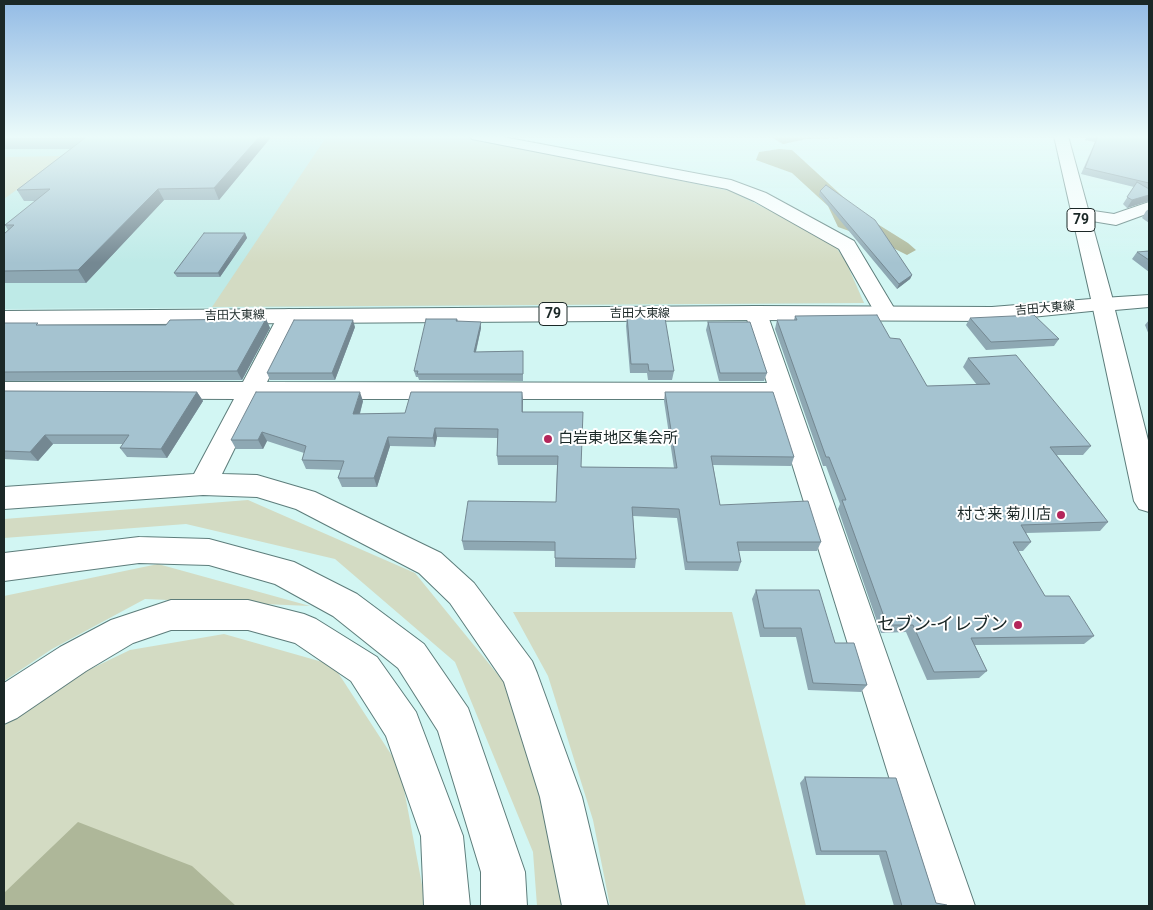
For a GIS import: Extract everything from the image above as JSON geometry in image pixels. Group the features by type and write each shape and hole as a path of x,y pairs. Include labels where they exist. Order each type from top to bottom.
{"main road":[{"path":"696,178 730,185 760,197 847,245 886,313"},
{"name":"79","path":"1071,178 1103,304"},
{"path":"1080,214 1116,220 1149,207"},
{"name":"吉田大東線","path":"4,318 756,313 992,314 1149,301"},
{"path":"1103,304 1138,408 1149,501"},
{"path":"756,313 952,906"},
{"path":"203,484 289,316"},
{"path":"4,390 781,391"},
{"path":"4,498 203,484 258,486 305,500 430,563 462,593 520,674 561,797 586,906"},
{"path":"4,567 139,550 209,552 284,572 345,604 410,656 454,722 503,872 504,906"},
{"path":"4,705 72,659 123,631 171,616 248,615 304,630 364,669 402,726 442,836 447,906"}],"shaded area":[{"path":"4,178 669,178 730,191 836,247 846,262 864,303 4,309"}],"green space":[{"path":"4,178 32,178 4,199"},
{"path":"298,178 669,178 730,191 785,218 836,247 846,262 864,303 212,307"},
{"path":"798,178 823,178 863,215 916,250 907,255 883,243 838,227 828,206"},
{"path":"248,500 415,573 508,687 562,842 567,906 537,906 533,852 455,662 335,559 186,524 4,538 4,519"},
{"path":"158,564 310,606 145,599 52,649 4,681 4,596"},
{"path":"513,612 732,612 806,906 610,906 593,820 548,676"},
{"path":"224,634 333,665 400,768 426,906 4,906 4,726 55,686 130,650"},
{"path":"78,822 192,866 236,906 4,906 4,893"}],"building":[{"path":"32,178 222,178 214,188 158,189 78,270 4,271 4,234 14,225 5,225 50,189 17,190"},
{"path":"1130,178 1149,178 1149,183"},
{"path":"1137,182 1149,189 1149,195 1132,200 1127,197"},
{"path":"826,185 875,220 912,275 899,284 820,191"},
{"path":"204,233 245,233 218,273 174,273"},
{"path":"1149,251 1149,260 1137,252"},
{"path":"877,315 890,338 900,339 927,386 990,384 968,358 1016,355 1091,446 1050,447 1108,522 1021,525 1031,542 1013,542 1045,596 1069,596 1094,636 971,638 987,671 934,672 913,625 887,625 842,500 846,500 829,457 826,457 777,320 797,320 795,316"},
{"path":"1034,315 1059,339 991,342 970,318"},
{"path":"627,316 662,316 662,318 665,318 674,371 649,371 648,364 631,364"},
{"path":"266,319 237,371 4,372 4,323 38,323 36,325 166,325 170,320"},
{"path":"426,319 457,319 456,321 481,322 474,352 523,351 523,374 417,374 418,371 414,371"},
{"path":"294,320 353,320 332,373 267,373"},
{"path":"708,322 750,322 767,373 720,373"},
{"path":"4,391 197,392 161,449 120,448 129,435 45,435 30,452 4,451"},
{"path":"256,392 360,392 353,414 405,413 411,392 522,392 522,412 583,412 581,467 677,468 665,392 773,392 794,457 711,456 720,505 808,501 821,542 737,542 741,562 687,562 679,509 632,507 636,559 555,558 555,542 462,541 468,501 556,502 558,456 497,456 498,429 435,428 433,438 388,437 374,478 338,478 344,461 302,460 306,446 262,432 258,440 231,440"},
{"path":"756,590 819,590 835,643 854,643 867,685 813,683 801,628 764,628"},
{"path":"805,777 896,778 936,903 947,906 902,906 886,851 821,851"}],"place":[{"name":"白岩東地区集会所","path":"548,439"},
{"name":"村さ来 菊川店","path":"1061,515"},
{"name":"セブン-イレブン","path":"1018,625"}]}
